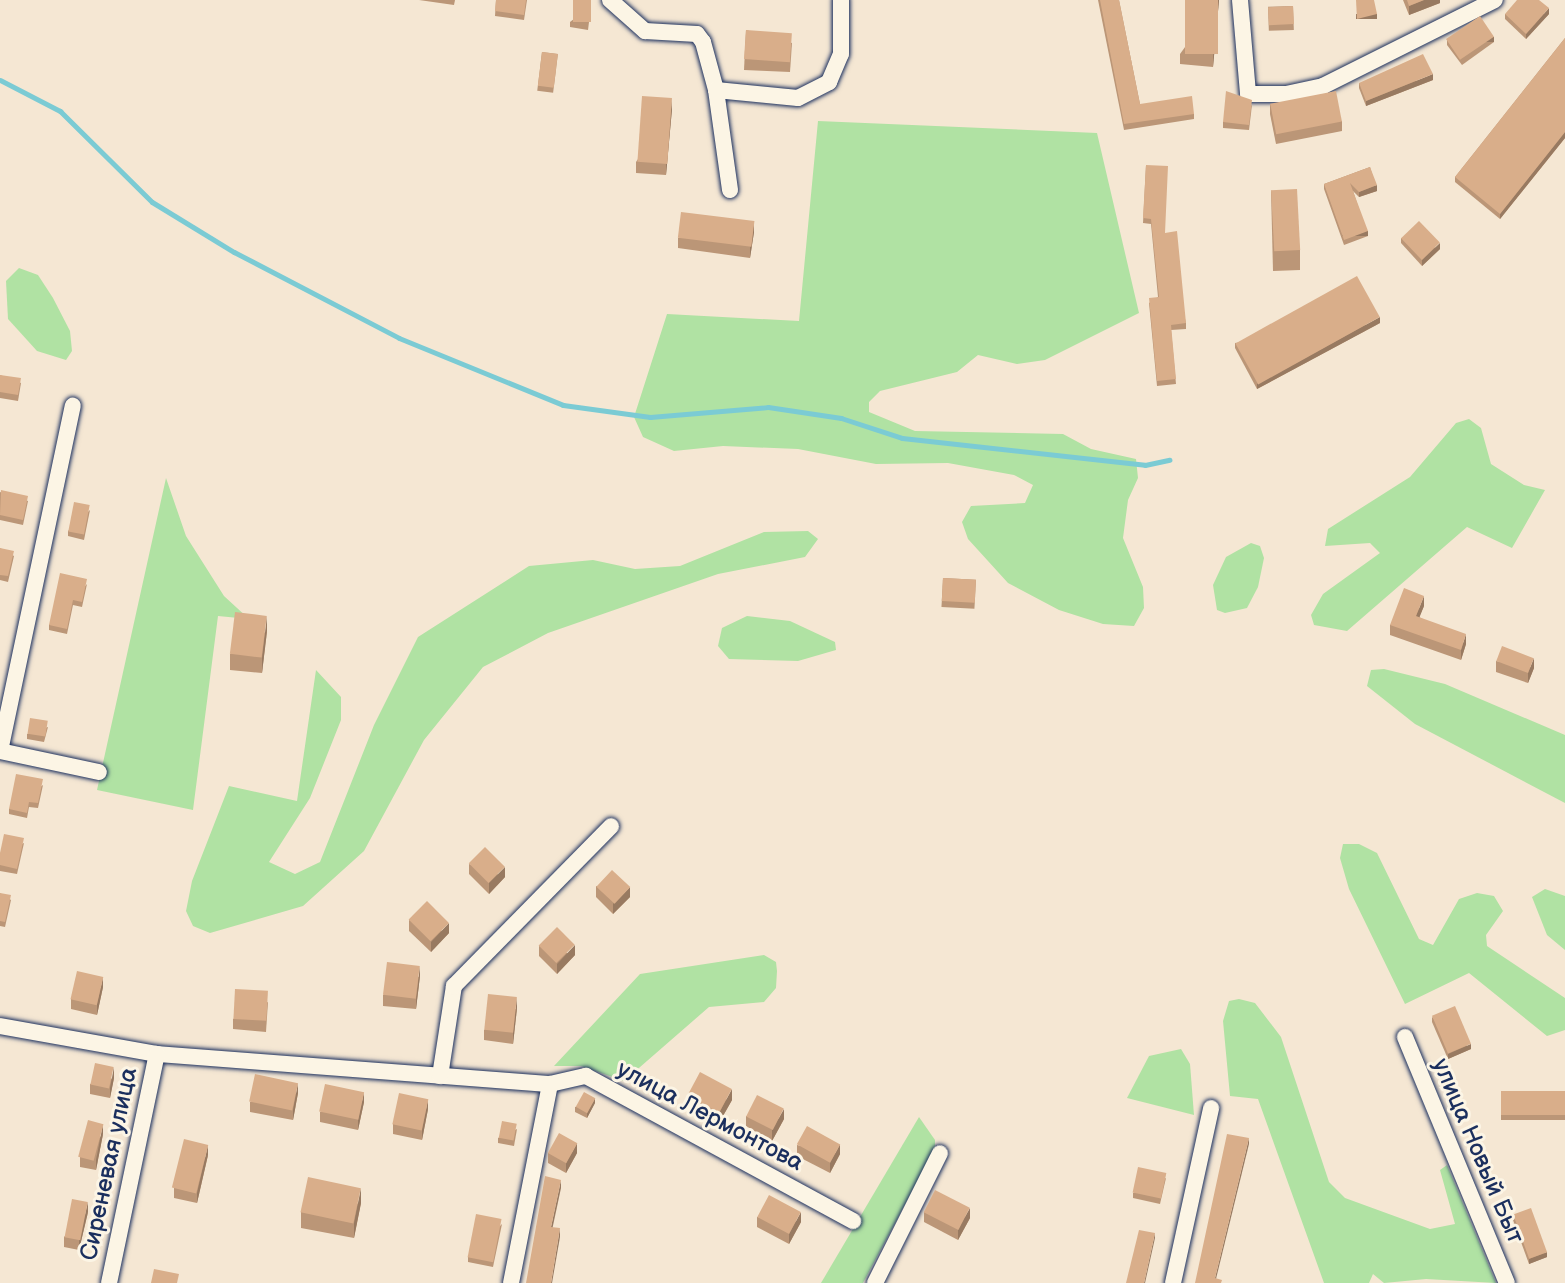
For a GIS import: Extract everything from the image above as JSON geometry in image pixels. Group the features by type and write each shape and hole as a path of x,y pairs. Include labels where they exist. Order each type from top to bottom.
{"street":[{"path":"610,0 645,31 697,34 716,90 730,190"},
{"path":"716,90 798,98 829,82 841,54 841,0"},
{"path":"1240,0 1248,94 1261,94 1323,86 1495,0"},
{"path":"73,406 0,751 99,772"},
{"path":"440,1076 454,986 611,826"},
{"name":"улица Лермонтова","path":"0,1026 157,1054 550,1084 586,1076 853,1221"},
{"name":"улица Новый Быт","path":"1405,1037 1507,1283"},
{"name":"Сиреневая улица","path":"109,1283 157,1054"},
{"path":"511,1283 550,1084"},
{"path":"1173,1283 1211,1108"},
{"path":"875,1283 940,1153"}],"green space":[{"path":"818,121 1097,133 1139,313 1045,360 1017,364 978,355 957,372 880,391 869,402 869,412 915,431 1063,434 1091,449 1136,459 1138,478 1128,500 1123,538 1143,587 1144,608 1134,626 1103,624 1059,610 1008,583 968,539 962,522 971,506 1025,503 1033,485 1014,475 948,463 876,464 798,449 723,446 674,451 643,437 634,417 667,314 799,321"},
{"path":"19,268 38,275 70,331 72,351 66,360 37,351 8,319 6,281"},
{"path":"1469,419 1481,428 1491,464 1524,485 1545,490 1512,548 1467,527 1347,631 1314,625 1311,615 1323,594 1380,553 1370,543 1325,546 1328,529 1410,477 1456,423"},
{"path":"166,478 186,536 224,596 249,619 218,616 193,810 97,790"},
{"path":"808,531 818,539 805,557 718,574 548,633 483,667 424,740 364,851 303,906 210,933 193,926 186,911 192,881 229,786 297,801 316,670 341,697 341,720 310,798 269,862 295,874 320,862 374,725 418,637 529,566 593,560 635,569 680,566 764,532"},
{"path":"1251,543 1260,546 1264,558 1258,587 1247,608 1225,613 1217,610 1213,585 1226,557"},
{"path":"747,616 790,621 835,642 836,650 798,661 729,659 718,646 722,628"},
{"path":"1384,669 1445,684 1565,735 1565,803 1415,724 1367,686 1371,670"},
{"path":"1343,844 1359,844 1377,853 1419,939 1433,945 1459,899 1477,893 1494,896 1503,911 1486,935 1487,946 1565,998 1565,1030 1547,1036 1469,973 1405,1004 1349,889 1340,858"},
{"path":"1545,889 1565,896 1565,950 1547,935 1532,897"},
{"path":"764,955 776,962 777,971 776,988 764,1002 709,1007 624,1081 581,1066 554,1066 640,974"},
{"path":"1239,999 1255,1003 1281,1037 1329,1182 1345,1198 1430,1229 1455,1224 1440,1170 1447,1165 1496,1283 1426,1279 1384,1283 1373,1274 1369,1283 1324,1283 1258,1099 1230,1096 1223,1021 1229,1001"},
{"path":"1181,1049 1190,1064 1194,1115 1127,1098 1149,1056"},
{"path":"919,1117 935,1140 935,1148 863,1283 821,1283"}],"building":[{"path":"496,0 526,0 524,15 495,11"},
{"path":"573,0 591,0 591,22 573,22"},
{"path":"1100,0 1119,0 1140,104 1192,96 1194,114 1124,124"},
{"path":"1185,0 1218,0 1218,54 1185,54"},
{"path":"1356,0 1374,0 1377,14 1357,19"},
{"path":"1407,0 1424,0 1409,6"},
{"path":"1517,0 1539,0 1549,8 1526,34 1505,14"},
{"path":"1293,6 1294,24 1269,25 1268,7"},
{"path":"1480,16 1494,37 1460,60 1446,39"},
{"path":"746,30 792,33 790,62 744,59"},
{"path":"1565,38 1565,132 1500,214 1455,177"},
{"path":"542,52 558,54 554,88 538,86"},
{"path":"1423,54 1433,74 1366,101 1359,83"},
{"path":"1226,91 1252,100 1249,125 1223,122"},
{"path":"1336,91 1342,121 1276,134 1270,104"},
{"path":"642,96 672,98 667,164 637,162"},
{"path":"1146,165 1168,166 1165,233 1177,231 1186,323 1171,325 1176,379 1157,381 1149,298 1159,297 1151,219 1143,218"},
{"path":"1370,167 1377,185 1359,192 1350,183 1368,231 1344,240 1324,184"},
{"path":"1297,189 1300,250 1274,251 1271,190"},
{"path":"681,212 754,221 751,247 678,238"},
{"path":"1419,221 1440,243 1422,260 1401,238"},
{"path":"1357,276 1380,317 1258,384 1235,343"},
{"path":"0,375 21,378 18,395 0,392"},
{"path":"1,490 28,496 23,520 0,515"},
{"path":"74,502 90,505 84,535 68,531"},
{"path":"0,548 14,551 8,576 0,575"},
{"path":"60,573 87,579 82,602 73,600 67,629 49,625"},
{"path":"943,578 976,580 975,603 942,601"},
{"path":"1404,588 1424,596 1416,616 1466,634 1461,650 1390,625"},
{"path":"235,612 267,616 262,658 230,654"},
{"path":"1502,646 1534,658 1528,673 1496,661"},
{"path":"30,718 48,721 45,737 27,734"},
{"path":"16,774 43,779 38,803 29,802 27,813 9,809"},
{"path":"4,834 24,838 17,869 0,865"},
{"path":"485,847 505,867 489,883 469,863"},
{"path":"612,870 630,887 615,904 596,887"},
{"path":"0,893 11,895 5,922 0,921"},
{"path":"427,901 449,923 431,941 409,919"},
{"path":"557,927 575,945 556,963 539,945"},
{"path":"387,962 420,966 416,999 383,995"},
{"path":"77,971 103,977 97,1005 70,999"},
{"path":"235,989 268,991 266,1021 233,1019"},
{"path":"488,994 517,997 513,1033 484,1030"},
{"path":"1455,1006 1471,1044 1448,1054 1432,1016"},
{"path":"95,1063 114,1067 109,1088 90,1085"},
{"path":"700,1072 732,1089 719,1113 687,1096"},
{"path":"255,1074 298,1083 292,1111 249,1101"},
{"path":"325,1084 364,1092 358,1120 319,1111"},
{"path":"1501,1091 1565,1091 1565,1115 1501,1115"},
{"path":"584,1092 595,1098 587,1113 576,1107"},
{"path":"399,1093 428,1099 422,1131 392,1124"},
{"path":"757,1095 784,1109 773,1130 746,1116"},
{"path":"88,1120 103,1124 94,1161 78,1157"},
{"path":"502,1121 517,1124 513,1141 499,1138"},
{"path":"807,1126 840,1144 830,1163 797,1144"},
{"path":"559,1133 577,1143 566,1163 548,1153"},
{"path":"1227,1134 1249,1138 1215,1278 1222,1280 1221,1283 1195,1283"},
{"path":"184,1139 208,1145 196,1194 172,1188"},
{"path":"1138,1167 1166,1173 1161,1198 1133,1192"},
{"path":"545,1176 561,1180 551,1227 560,1228 551,1283 526,1283"},
{"path":"308,1177 361,1188 353,1223 301,1212"},
{"path":"935,1190 970,1208 958,1230 924,1212"},
{"path":"769,1195 801,1212 789,1234 757,1217"},
{"path":"72,1199 88,1202 80,1240 65,1237"},
{"path":"1531,1208 1547,1252 1529,1259 1513,1214"},
{"path":"476,1214 502,1219 493,1262 468,1257"},
{"path":"1139,1230 1155,1233 1144,1283 1126,1283"},
{"path":"154,1269 179,1274 177,1283 151,1283"}],"waterway":[{"path":"0,80 60,111 152,202 234,252 399,338 563,405 650,417 768,407 841,418 902,438 1145,465 1169,460"}]}
